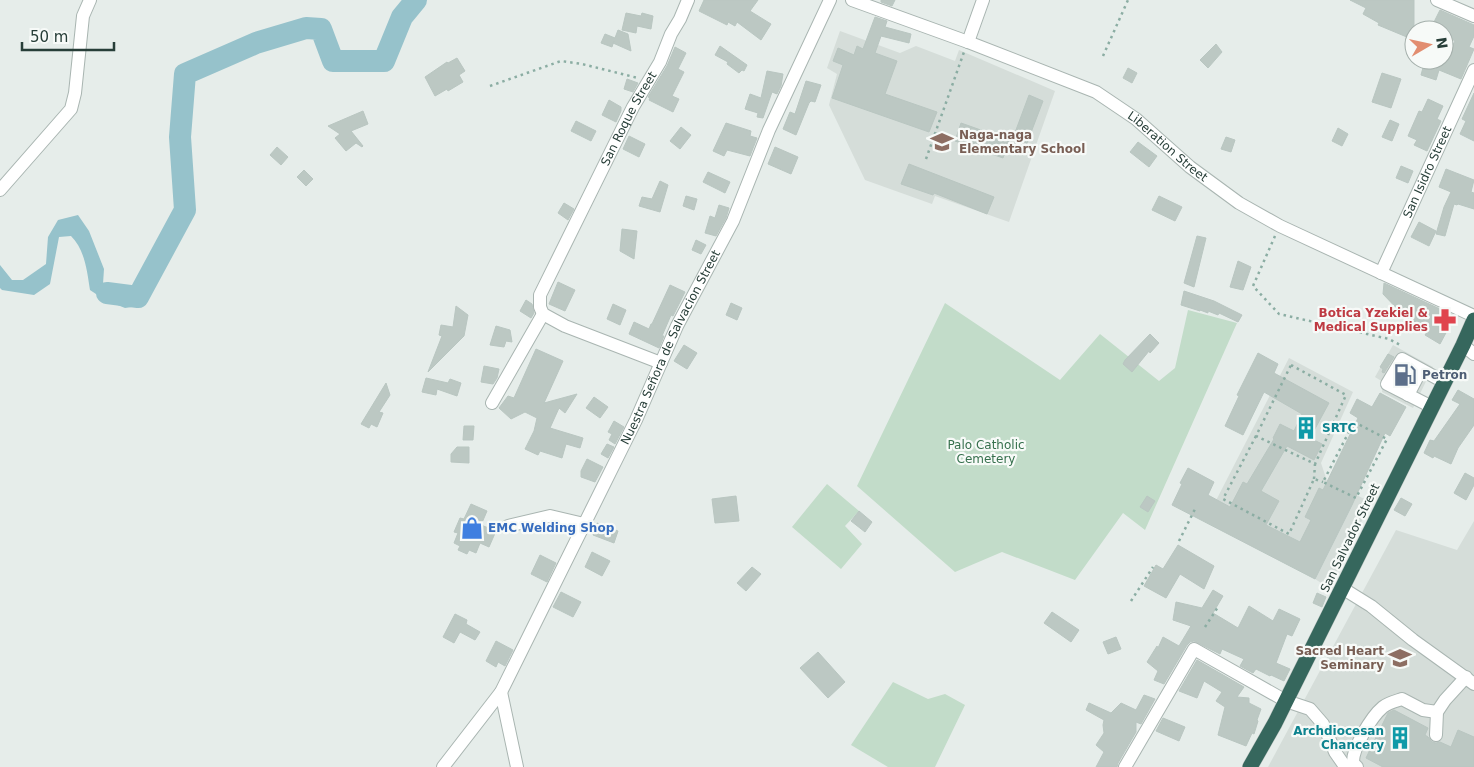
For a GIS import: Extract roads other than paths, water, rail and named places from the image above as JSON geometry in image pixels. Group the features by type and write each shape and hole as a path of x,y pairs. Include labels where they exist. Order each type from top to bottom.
{"highway":[{"name":"San Salvador Street","path":"1250,767 1286,701 1444,382 1469,349 1474,318"}],"street":[{"path":"0,190 71,109 75,93 83,16 90,0"},
{"name":"San Roque Street","path":"543,314 540,307 540,295 634,107 660,62 688,0"},
{"name":"Nuestra Señora de Salvacion Street","path":"443,767 501,692 636,420 677,326 733,221 769,130 830,0"},
{"name":"Liberation Street","path":"852,0 968,42 1096,92 1136,119 1197,172 1239,203 1280,226 1381,272 1474,318"},
{"path":"968,42 983,0"},
{"path":"1437,0 1474,16"},
{"name":"San Isidro Street","path":"1381,272 1474,70"},
{"path":"492,403 543,314 565,326 661,363"},
{"path":"1432,407 1387,384 1402,360 1444,382"},
{"path":"1403,392 1416,367"},
{"path":"508,526 550,516 584,524"},
{"path":"1342,588 1371,606 1413,640 1470,680 1445,700 1437,712 1436,735"},
{"path":"1125,767 1194,650 1286,701 1310,709 1323,724 1335,752 1344,765 1348,767"},
{"path":"501,692 517,767"},
{"path":"1357,767 1353,764 1352,757 1375,716 1384,706 1402,699 1423,710 1437,712"}],"water":[{"path":"78,215 89,231 104,269 103,284 115,288 136,289 139,306 125,308 105,300 90,290 82,254 71,236 59,237 50,284 34,295 2,290 0,288 0,265 12,280 23,280 46,264 48,237 58,220"}],"waterway":[{"path":"107,293 138,297 185,210 180,137 185,74 256,43 306,28 321,29 333,61 384,61 402,17 416,0"}],"place":[{"name":"Naga-naga Elementary School","path":"942,142"},
{"name":"Botica Yzekiel & Medical Supplies","path":"1445,320"},
{"name":"Petron","path":"1405,375"},
{"name":"SRTC","path":"1306,428"},
{"name":"EMC Welding Shop","path":"472,528"},
{"name":"Sacred Heart Seminary","path":"1400,658"},
{"name":"Archdiocesan Chancery","path":"1400,738"}],"park label":[{"name":"Palo Catholic Cemetery","path":"986,452"}]}
